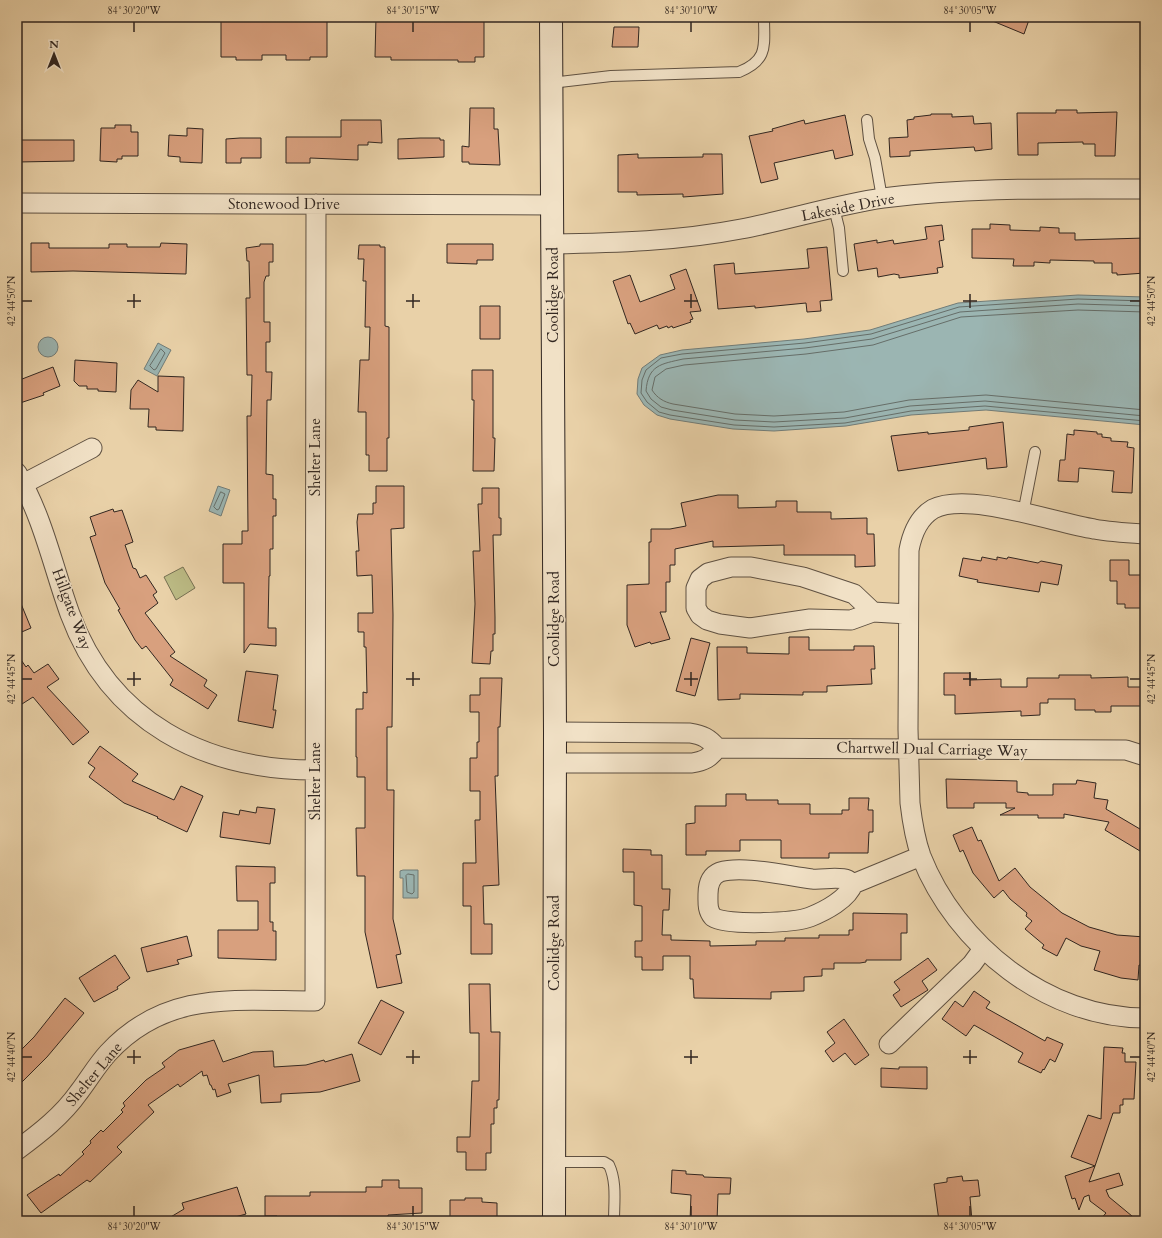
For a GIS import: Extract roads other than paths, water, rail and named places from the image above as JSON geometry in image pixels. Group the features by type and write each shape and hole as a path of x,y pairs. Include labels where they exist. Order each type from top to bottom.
{"street":[{"name":"Coolidge Road","path":"551,17 555,732 554,1221"},
{"name":"Lakeside Drive","path":"552,244 641,241 698,236 742,229 882,198 934,193 1002,189 1145,189"},
{"name":"Stonewood Drive","path":"17,203 552,205"},
{"name":"Shelter Lane","path":"17,1150 43,1131 60,1114 79,1093 108,1053 142,1024 160,1014 183,1006 206,1002 315,1001 314,770 316,204"},
{"path":"20,479 92,448"},
{"name":"Hillgate Way","path":"20,479 36,509 71,615 81,640 102,676 119,695 159,729 182,743 213,756 246,765 269,769 314,770"},
{"path":"1145,534 1093,529 987,506 957,504 944,505 932,510 916,526 911,537 909,550 908,614 908,748 910,803 913,827 921,856 941,895 960,923 983,949 1007,970 1035,987 1060,999 1086,1008 1114,1015 1145,1018"},
{"path":"873,612 854,594 804,577 751,567 731,567 708,573 700,579 696,588 696,608 700,615 707,620 720,624 750,628 810,619 851,620 873,612 908,614"},
{"path":"555,732 690,733 702,735 710,740 717,748 712,756 705,760 692,763 555,763"},
{"name":"Chartwell Dual Carriage Way","path":"717,748 1126,750 1145,756"},
{"path":"853,884 843,880 813,879 743,870 720,872 710,880 708,887 708,906 713,917 728,923 791,920 810,917 848,894 853,884 921,856"},
{"path":"889,1044 972,964 983,949"}],"lane":[{"path":"551,83 611,76 739,72 753,66 761,57 764,44 764,17"},
{"path":"867,120 869,139 875,158 882,198"},
{"path":"834,208 839,228 843,271"},
{"path":"1023,514 1035,452"},
{"path":"554,1162 604,1162 609,1165 612,1173 614,1190 614,1221"}],"water":[{"path":"1078,295 1145,297 1145,425 986,410 911,415 846,426 774,431 733,429 670,419 657,415 644,405 637,394 638,379 642,368 660,355 682,350 804,339 870,330 958,303"},
{"path":"44,337 52,337 58,343 58,351 52,357 44,357 38,351 38,343"},
{"path":"158,343 171,350 157,376 144,369"},
{"path":"218,486 230,490 221,516 209,511"},
{"path":"418,870 418,898 403,898 403,878 400,878 400,871"}]}
